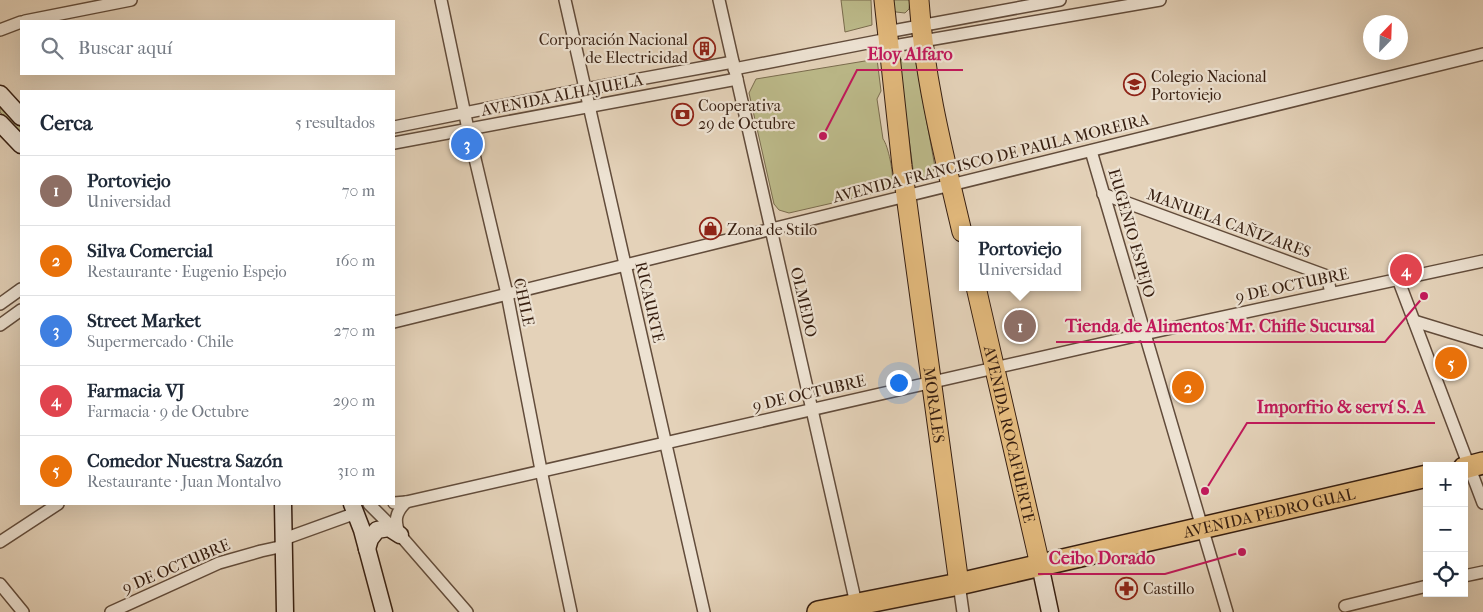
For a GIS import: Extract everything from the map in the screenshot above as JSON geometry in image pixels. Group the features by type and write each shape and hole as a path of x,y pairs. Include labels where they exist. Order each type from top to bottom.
{"highway":[{"name":"AVENIDA PEDRO GUAL","path":"818,612 857,608 1423,477"}],"main road":[{"name":"MORALES","path":"884,0 906,196 959,584"},
{"path":"920,0 927,67 961,226"},
{"path":"0,94 20,117"},
{"path":"0,123 20,145"},
{"name":"AVENIDA ROCAFUERTE","path":"977,291 1050,612"},
{"path":"359,507 384,612"},
{"path":"282,508 286,612"},
{"path":"368,549 370,539 377,530 389,528 400,535"}],"street":[{"path":"29,20 72,6 131,0"},
{"name":"CHILE","path":"442,0 468,129 507,294 541,470 572,612"},
{"name":"RICAURTE","path":"565,0 704,612"},
{"name":"OLMEDO","path":"719,0 857,608"},
{"path":"922,33 1060,0"},
{"path":"735,70 922,33 1160,0"},
{"path":"0,30 20,23"},
{"name":"AVENIDA FRANCISCO DE PAULA MOREIRA","path":"395,322 1483,54"},
{"name":"AVENIDA ALHAJUELA","path":"395,126 585,89 735,70"},
{"name":"AVENIDA ALHAJUELA","path":"395,143 589,106 735,70"},
{"name":"EUGENIO ESPEJO","path":"1091,150 1227,612"},
{"name":"MANUELA CAÑIZARES","path":"1103,194 1327,276 1331,293"},
{"name":"9 DE OCTUBRE","path":"395,503 406,502 1144,334 1483,261"},
{"path":"1398,279 1472,466 1483,503"},
{"path":"0,304 20,290"},
{"path":"0,326 20,311"},
{"path":"1414,321 1483,342"},
{"path":"400,535 396,526 396,517 406,502"},
{"path":"0,542 56,505"},
{"path":"359,507 400,535 467,612"},
{"name":"9 DE OCTUBRE","path":"111,612 219,563 284,543 359,507"},
{"path":"1468,575 1483,572"},
{"path":"0,584 23,612"},
{"name":"MORALES","path":"959,584 963,612"},
{"path":"1345,606 1423,587"}],"shaded area":[{"path":"841,0 871,0 872,25 845,32"},
{"path":"891,0 910,0 909,9 905,13 896,12 893,9"},
{"path":"906,57 912,58 916,63 935,167 932,173 923,177 917,175 913,169 899,64"},
{"path":"877,59 881,91 877,99 883,139 887,147 891,166 892,182 890,186 885,191 789,213 779,210 774,204 749,93 756,79"},
{"path":"0,105 20,127 20,135 0,112"}],"place":[{"name":"Corporación Nacional de Electricidad","path":"704,48"},
{"name":"Colegio Nacional Portoviejo","path":"1135,85"},
{"name":"Cooperativa 29 de Octubre","path":"682,114"},
{"name":"Eloy Alfaro","path":"823,136"},
{"name":"Street Market","path":"467,144"},
{"name":"Zona de Stilo","path":"711,229"},
{"name":"Farmacia VJ","path":"1406,270"},
{"name":"Tienda de Alimentos Mr. Chifle Sucursal","path":"1424,296"},
{"name":"Portoviejo","path":"1020,326"},
{"name":"Comedor Nuestra Sazón","path":"1451,363"},
{"name":"Silva Comercial","path":"1188,387"},
{"name":"Imporfrio & serví S. A","path":"1205,491"},
{"name":"Ceibo Dorado","path":"1242,552"},
{"name":"Castillo","path":"1127,588"}]}
